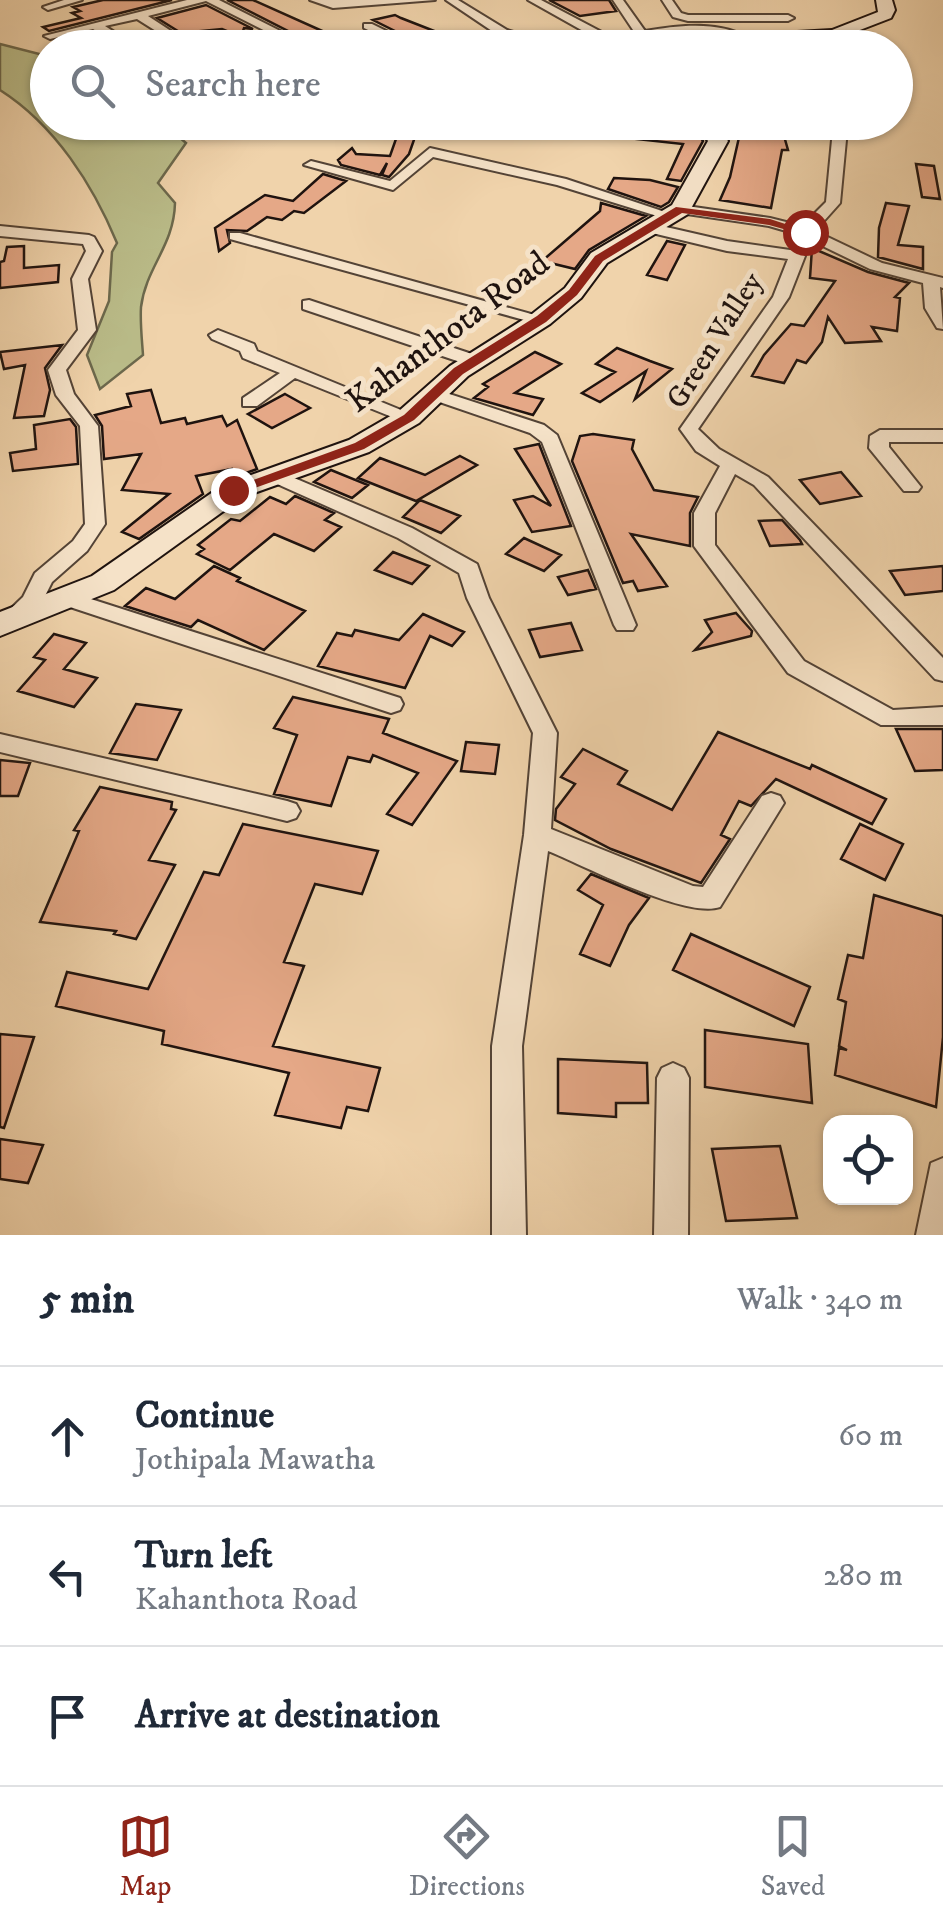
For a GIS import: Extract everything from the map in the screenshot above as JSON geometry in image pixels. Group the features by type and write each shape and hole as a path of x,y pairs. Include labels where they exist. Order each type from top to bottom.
{"main road":[{"path":"850,30 884,14 888,10 884,0"},
{"path":"668,218 717,140"},
{"name":"Kahanthota Road","path":"5,622 103,583 233,490 360,446 409,418 475,361 541,319 573,293 599,258 668,218"}],"street":[{"path":"48,7 78,0"},
{"path":"78,30 202,0"},
{"path":"210,0 272,30"},
{"path":"315,0 333,5 430,0"},
{"path":"451,0 491,30"},
{"path":"533,0 589,30"},
{"path":"618,0 639,30"},
{"path":"667,0 677,15 688,18 788,18"},
{"path":"768,0 788,18 794,30"},
{"path":"139,16 162,30"},
{"path":"96,26 103,30"},
{"path":"368,26 377,30"},
{"path":"805,232 833,203 838,140"},
{"path":"311,165 393,186 430,152 561,182 668,218 770,222 805,232 876,266 937,282 933,308 943,324"},
{"name":"Green Valley","path":"668,218 727,246 797,256 781,297 689,429 694,439 730,466 747,470 761,480 943,673"},
{"path":"0,232 89,240 94,251 82,265 76,290 87,330 57,370 65,395 89,426 95,524 80,546 43,578 32,601 5,622"},
{"path":"235,236 541,319"},
{"path":"309,305 475,361"},
{"path":"218,335 248,348 248,354 409,418"},
{"path":"250,402 294,372"},
{"path":"434,394 536,429 550,439 625,625"},
{"path":"910,487 879,448 880,436 943,436"},
{"path":"730,466 708,499 702,534 704,546 796,666 890,719 943,716"},
{"path":"274,475 404,533 470,570 478,598 544,732 537,835 507,1046 510,1235"},
{"path":"69,599 391,704"},
{"path":"0,744 287,811"},
{"path":"537,835 691,898 710,900 770,803"},
{"path":"671,1235 673,1078"},
{"path":"933,1235 943,1175"}],"green space":[{"path":"0,44 30,52 30,113 0,90"},
{"path":"56,140 186,143 158,183 175,203 170,232 144,293 143,355 100,389 87,355 109,301 112,252 117,243"}],"building":[{"path":"103,0 172,0 53,30 43,27 81,18 72,13 80,11 73,7"},
{"path":"227,0 253,0 320,30 286,30"},
{"path":"549,0 609,0 616,11 580,16"},
{"path":"206,5 253,29 176,30 157,18"},
{"path":"395,15 432,30 393,30 373,20"},
{"path":"396,140 414,140 409,154 389,177 382,175 387,163 380,175 341,165 338,160 352,148 356,154 390,156"},
{"path":"646,140 703,141 681,181 667,179 683,144"},
{"path":"738,140 785,140 788,150 782,150 771,208 720,200"},
{"path":"916,164 934,166 940,199 922,197"},
{"path":"323,174 346,181 304,213 294,211 282,220 267,217 247,231 227,230 230,243 219,251 215,228 265,195 293,201"},
{"path":"614,178 650,180 678,187 661,207 608,189"},
{"path":"601,203 646,216 589,250 575,269 542,261 600,211"},
{"path":"886,203 909,206 898,245 923,247 923,269 878,257 879,228"},
{"path":"667,241 685,245 667,280 647,275"},
{"path":"24,246 24,268 59,265 58,282 0,288 0,262 4,261 7,247"},
{"path":"812,248 868,272 909,283 895,297 900,298 897,331 872,327 881,341 845,343 828,317 822,342 806,363 797,360 784,383 752,376 791,324 804,326 835,281 810,278"},
{"path":"62,345 45,368 50,390 44,416 14,418 25,365 4,369 0,352"},
{"path":"617,348 672,369 635,399 646,371 600,402 582,393 615,372 596,364"},
{"path":"535,352 561,364 515,393 543,399 533,415 474,398 488,387 483,384"},
{"path":"151,390 161,423 185,418 187,424 222,416 227,426 237,420 257,469 235,477 232,469 196,476 203,494 139,539 122,532 169,494 122,490 141,454 104,459 102,426 95,415 131,406 127,394"},
{"path":"285,394 310,408 272,428 248,414"},
{"path":"70,419 76,427 78,464 13,471 10,453 36,449 34,425"},
{"path":"580,436 634,440 632,449 654,490 698,497 690,513 690,546 631,534 667,586 638,591 633,581 623,583 572,461"},
{"path":"539,444 571,526 532,532 514,500 533,496 551,506 515,449"},
{"path":"460,456 477,465 416,501 358,478 380,458 425,475"},
{"path":"331,470 368,485 352,498 314,482"},
{"path":"841,472 861,496 820,504 800,480"},
{"path":"295,496 334,513 325,520 341,527 314,551 274,534 230,570 197,554 204,549 198,545 231,519 240,521 270,497 286,504"},
{"path":"420,500 460,516 441,533 403,517"},
{"path":"782,520 802,544 770,546 759,521"},
{"path":"524,538 561,555 544,571 506,554"},
{"path":"393,552 429,566 412,584 375,570"},
{"path":"214,566 240,578 237,581 305,611 264,650 198,620 191,627 125,606 146,588 175,599"},
{"path":"943,566 943,591 905,595 890,571"},
{"path":"588,570 596,589 568,595 558,577"},
{"path":"736,613 752,631 751,636 695,650 712,632 705,620"},
{"path":"423,614 464,632 452,646 430,636 405,688 318,666 337,633 352,636 355,630 399,640"},
{"path":"571,623 582,650 540,657 529,630"},
{"path":"54,634 86,643 64,669 97,678 74,707 18,691 45,660 34,657"},
{"path":"293,697 389,719 383,733 457,761 412,825 387,814 418,773 373,755 370,762 348,757 331,806 274,794 297,735 274,728"},
{"path":"136,704 181,710 157,760 110,753"},
{"path":"896,729 943,729 943,770 915,771"},
{"path":"718,732 810,769 812,765 886,799 872,824 776,779 751,806 739,801 721,835 730,839 701,883 611,849 555,820 556,809 575,784 561,777 583,749 627,771 618,784 672,810"},
{"path":"466,742 499,745 495,774 461,771"},
{"path":"0,760 30,763 18,796 0,796"},
{"path":"100,787 172,802 171,809 176,810 149,860 175,865 136,939 114,934 116,931 40,922 79,831 74,830"},
{"path":"243,824 378,851 362,894 315,884 284,962 304,966 273,1046 380,1068 368,1111 347,1107 341,1128 275,1115 289,1073 162,1044 164,1031 56,1006 67,972 148,989 204,872 219,875"},
{"path":"860,824 903,844 885,880 841,859"},
{"path":"591,874 649,898 629,925 610,966 580,954 603,905 578,890"},
{"path":"874,895 943,916 943,1037 936,1107 835,1075 839,1048 847,1050 839,1046 846,1002 838,999 848,955 863,958"},
{"path":"691,934 810,987 794,1026 673,970"},
{"path":"705,1030 808,1044 812,1103 705,1087"},
{"path":"0,1034 34,1037 4,1128 0,1127"},
{"path":"558,1059 647,1063 648,1103 616,1103 616,1117 558,1113"},
{"path":"0,1139 43,1145 28,1183 0,1179"},
{"path":"780,1146 797,1218 726,1221 712,1149"}],"route":[{"path":"233,490 360,446 409,418 459,371 541,319 573,293 599,258 680,210 770,222 805,232"}]}
